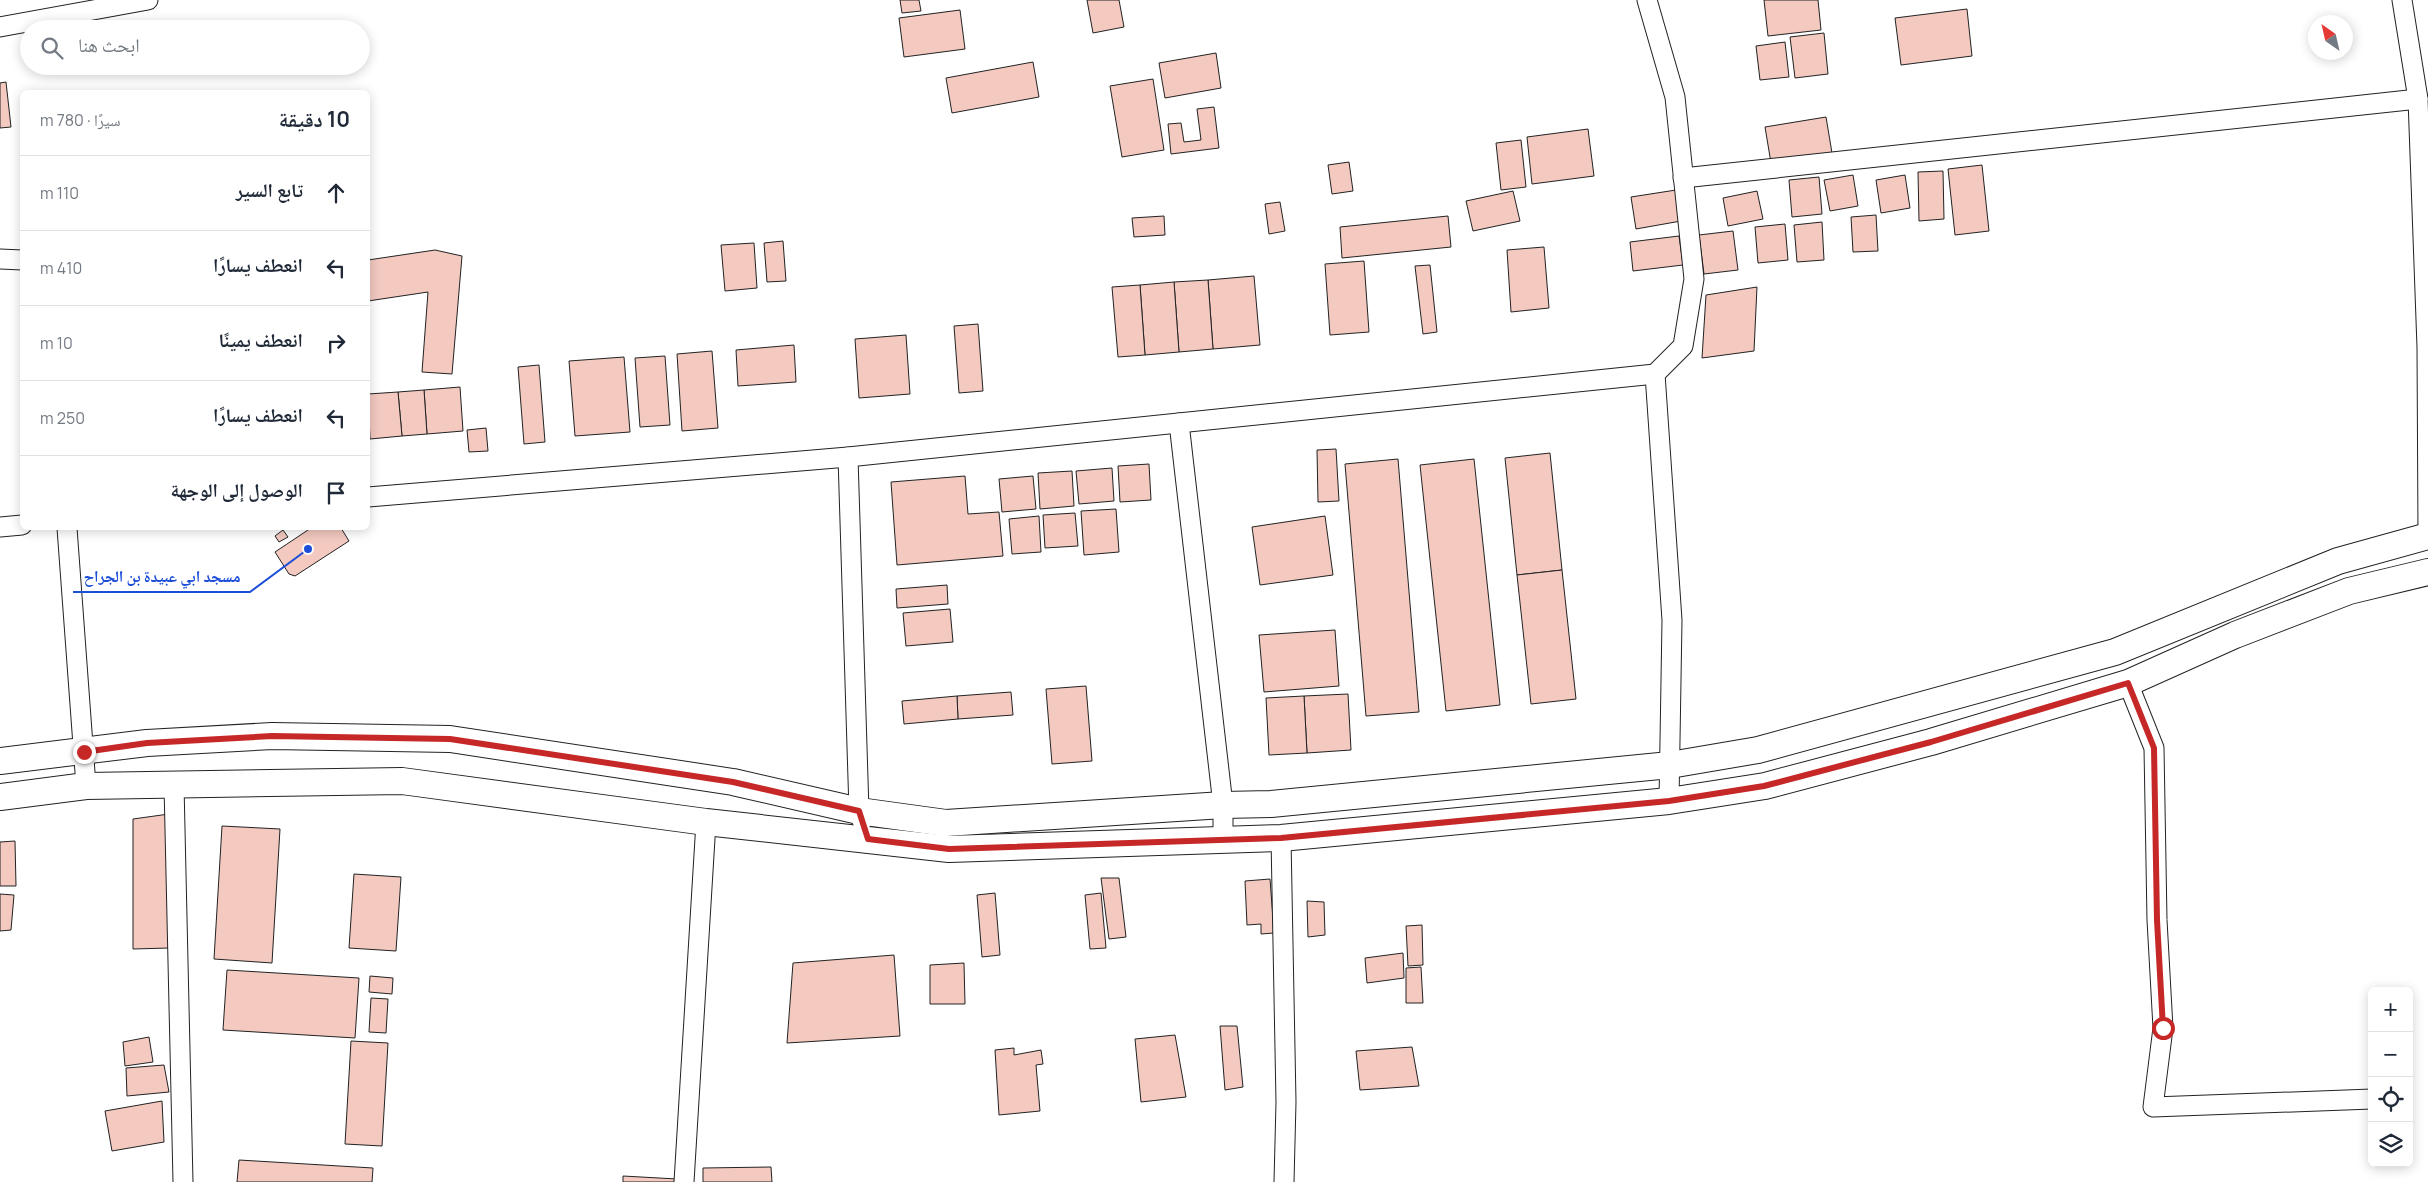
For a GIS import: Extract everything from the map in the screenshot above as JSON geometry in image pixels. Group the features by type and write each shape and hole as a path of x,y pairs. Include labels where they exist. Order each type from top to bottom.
{"main road":[{"path":"0,761 147,743 272,736 450,739 733,782 859,811 946,823 1223,805 1271,804 1670,765 1758,750 2114,652 2338,561 2428,536"},
{"path":"0,797 86,786 402,781 706,822 949,849 1281,838 1669,801 1764,786 1931,742 2128,683 2235,635 2349,591 2428,572"},
{"path":"2114,652 2128,683"},
{"path":"1758,750 1764,786"}],"street":[{"path":"38,20 148,0"},
{"path":"370,497 848,457 1655,374 1683,346 1694,279 1674,97 1647,0"},
{"path":"2402,0 2420,71 2418,99 2427,346 2428,536"},
{"path":"0,27 20,23"},
{"path":"1683,178 2418,99"},
{"path":"0,259 20,260"},
{"path":"1655,374 1672,620 1669,801"},
{"path":"1179,423 1223,805 1222,839"},
{"path":"848,457 859,811 868,839"},
{"path":"0,527 20,525"},
{"path":"67,530 86,786"},
{"path":"2128,683 2154,748 2157,920 2163,1028 2153,1107 2368,1099"},
{"path":"174,785 183,1182"},
{"path":"684,1182 706,822"},
{"path":"1281,838 1286,1102 1284,1182"}],"building":[{"path":"900,0 919,0 921,11 902,13"},
{"path":"1087,0 1119,0 1124,27 1093,33"},
{"path":"1764,0 1818,0 1821,30 1768,36"},
{"path":"1967,9 1972,56 1901,65 1895,18"},
{"path":"960,10 965,49 904,57 899,18"},
{"path":"1824,33 1828,74 1795,78 1790,37"},
{"path":"1785,42 1789,77 1760,80 1756,46"},
{"path":"1216,53 1221,88 1165,98 1159,63"},
{"path":"1033,62 1039,97 952,113 946,78"},
{"path":"1153,79 1164,150 1122,157 1110,86"},
{"path":"6,82 11,127 0,128 0,83"},
{"path":"1214,107 1219,148 1171,154 1168,124 1181,123 1184,142 1201,140 1197,109"},
{"path":"1826,117 1832,153 1771,163 1765,127"},
{"path":"1588,129 1594,176 1532,184 1527,137"},
{"path":"1521,140 1526,187 1501,190 1496,143"},
{"path":"1349,162 1353,191 1332,194 1328,165"},
{"path":"1982,165 1989,231 1955,235 1948,169"},
{"path":"1943,171 1944,219 1919,221 1918,172"},
{"path":"1853,175 1858,206 1830,211 1824,180"},
{"path":"1905,175 1910,208 1881,213 1876,180"},
{"path":"1819,177 1822,214 1792,217 1789,180"},
{"path":"1676,190 1681,221 1636,229 1631,197"},
{"path":"1513,191 1520,221 1473,231 1466,201"},
{"path":"1757,191 1763,219 1728,226 1723,198"},
{"path":"1280,202 1285,231 1269,234 1265,204"},
{"path":"1876,215 1878,251 1853,252 1851,217"},
{"path":"1164,216 1165,235 1134,237 1132,218"},
{"path":"1448,216 1451,247 1342,258 1340,227"},
{"path":"1822,222 1824,260 1797,262 1794,225"},
{"path":"1785,224 1788,260 1758,263 1755,227"},
{"path":"1733,231 1738,270 1704,274 1699,235"},
{"path":"1679,236 1683,265 1633,271 1630,242"},
{"path":"783,241 786,281 767,282 764,243"},
{"path":"754,243 757,288 725,291 721,245"},
{"path":"1544,247 1549,308 1511,312 1507,250"},
{"path":"435,250 462,256 452,374 422,372 428,292 370,301 370,260"},
{"path":"1364,261 1369,332 1330,335 1325,264"},
{"path":"1430,265 1437,332 1423,334 1415,266"},
{"path":"1254,276 1260,345 1213,349 1208,280"},
{"path":"1208,280 1213,349 1179,352 1174,282"},
{"path":"1174,282 1179,352 1145,355 1140,285"},
{"path":"1140,285 1145,355 1118,357 1112,287"},
{"path":"1757,287 1754,351 1702,358 1706,295"},
{"path":"978,324 983,391 959,393 954,326"},
{"path":"906,335 910,394 859,398 855,339"},
{"path":"794,345 796,382 738,386 736,350"},
{"path":"712,351 718,428 682,431 677,354"},
{"path":"665,356 670,425 640,427 635,358"},
{"path":"624,357 630,432 575,436 569,361"},
{"path":"539,365 545,442 524,444 518,367"},
{"path":"460,387 463,431 427,434 424,390"},
{"path":"424,390 427,434 402,436 398,392"},
{"path":"398,392 402,436 370,439 370,394"},
{"path":"486,428 488,451 469,452 467,430"},
{"path":"1336,449 1339,501 1318,502 1317,450"},
{"path":"1550,453 1562,570 1517,575 1505,458"},
{"path":"1398,459 1419,712 1366,716 1345,464"},
{"path":"1474,459 1500,705 1446,711 1420,465"},
{"path":"1149,464 1151,500 1120,502 1118,466"},
{"path":"1112,468 1114,501 1079,504 1076,471"},
{"path":"1072,471 1074,506 1040,509 1038,473"},
{"path":"965,476 968,514 999,512 1003,556 897,565 891,482"},
{"path":"1033,476 1036,509 1002,512 999,479"},
{"path":"1116,509 1119,552 1084,555 1081,511"},
{"path":"1075,513 1078,546 1045,548 1043,515"},
{"path":"1039,516 1041,552 1012,554 1009,519"},
{"path":"1325,516 1333,575 1260,585 1252,527"},
{"path":"283,530 288,537 279,542 275,536"},
{"path":"308,530 342,530 349,541 295,576 289,574 275,552"},
{"path":"1562,570 1576,699 1531,704 1517,575"},
{"path":"947,585 948,604 897,608 896,589"},
{"path":"950,609 953,642 906,646 903,613"},
{"path":"1335,630 1339,686 1264,692 1259,635"},
{"path":"1086,686 1092,761 1052,764 1046,689"},
{"path":"1011,692 1013,715 958,719 957,696"},
{"path":"1348,694 1351,750 1307,753 1304,696"},
{"path":"957,696 958,719 904,724 902,701"},
{"path":"1304,696 1307,753 1269,755 1266,698"},
{"path":"169,814 169,948 133,949 133,819"},
{"path":"222,826 280,829 272,963 214,959"},
{"path":"15,841 16,886 0,886 0,842"},
{"path":"354,874 401,877 396,951 349,948"},
{"path":"1101,878 1119,878 1126,937 1109,939"},
{"path":"1270,879 1274,933 1261,934 1261,924 1247,925 1245,881"},
{"path":"995,893 1000,955 982,957 977,895"},
{"path":"1101,893 1106,948 1090,949 1085,895"},
{"path":"0,894 14,895 11,930 0,931"},
{"path":"1307,901 1324,902 1325,935 1308,937"},
{"path":"1422,925 1423,965 1408,966 1406,926"},
{"path":"1403,953 1404,978 1367,983 1365,958"},
{"path":"894,955 900,1036 787,1043 793,963"},
{"path":"964,963 965,1004 930,1004 930,965"},
{"path":"1421,967 1423,1003 1406,1003 1406,968"},
{"path":"227,970 359,978 355,1038 223,1030"},
{"path":"370,976 393,978 392,994 369,992"},
{"path":"371,998 388,999 386,1033 369,1032"},
{"path":"1220,1026 1237,1026 1243,1087 1225,1090"},
{"path":"1175,1035 1186,1097 1141,1102 1135,1039"},
{"path":"149,1037 153,1062 125,1066 123,1042"},
{"path":"351,1041 388,1043 382,1146 345,1144"},
{"path":"1412,1047 1419,1086 1360,1090 1356,1051"},
{"path":"1014,1048 1014,1055 1041,1050 1043,1064 1036,1065 1040,1111 999,1115 995,1050"},
{"path":"164,1065 169,1092 127,1096 126,1068"},
{"path":"162,1101 164,1142 112,1151 105,1111"},
{"path":"239,1160 373,1168 372,1182 237,1182"},
{"path":"771,1167 772,1182 703,1182 703,1168"},
{"path":"623,1176 677,1179 676,1182 623,1182"}],"place":[{"name":"مسجد ابي عبيدة بن الجراح","path":"308,549"}],"route":[{"path":"84,752 147,743 272,736 450,739 733,782 859,811 868,839 949,849 1281,838 1669,801 1764,786 1931,742 2128,683 2154,748 2157,920 2163,1028"}]}
